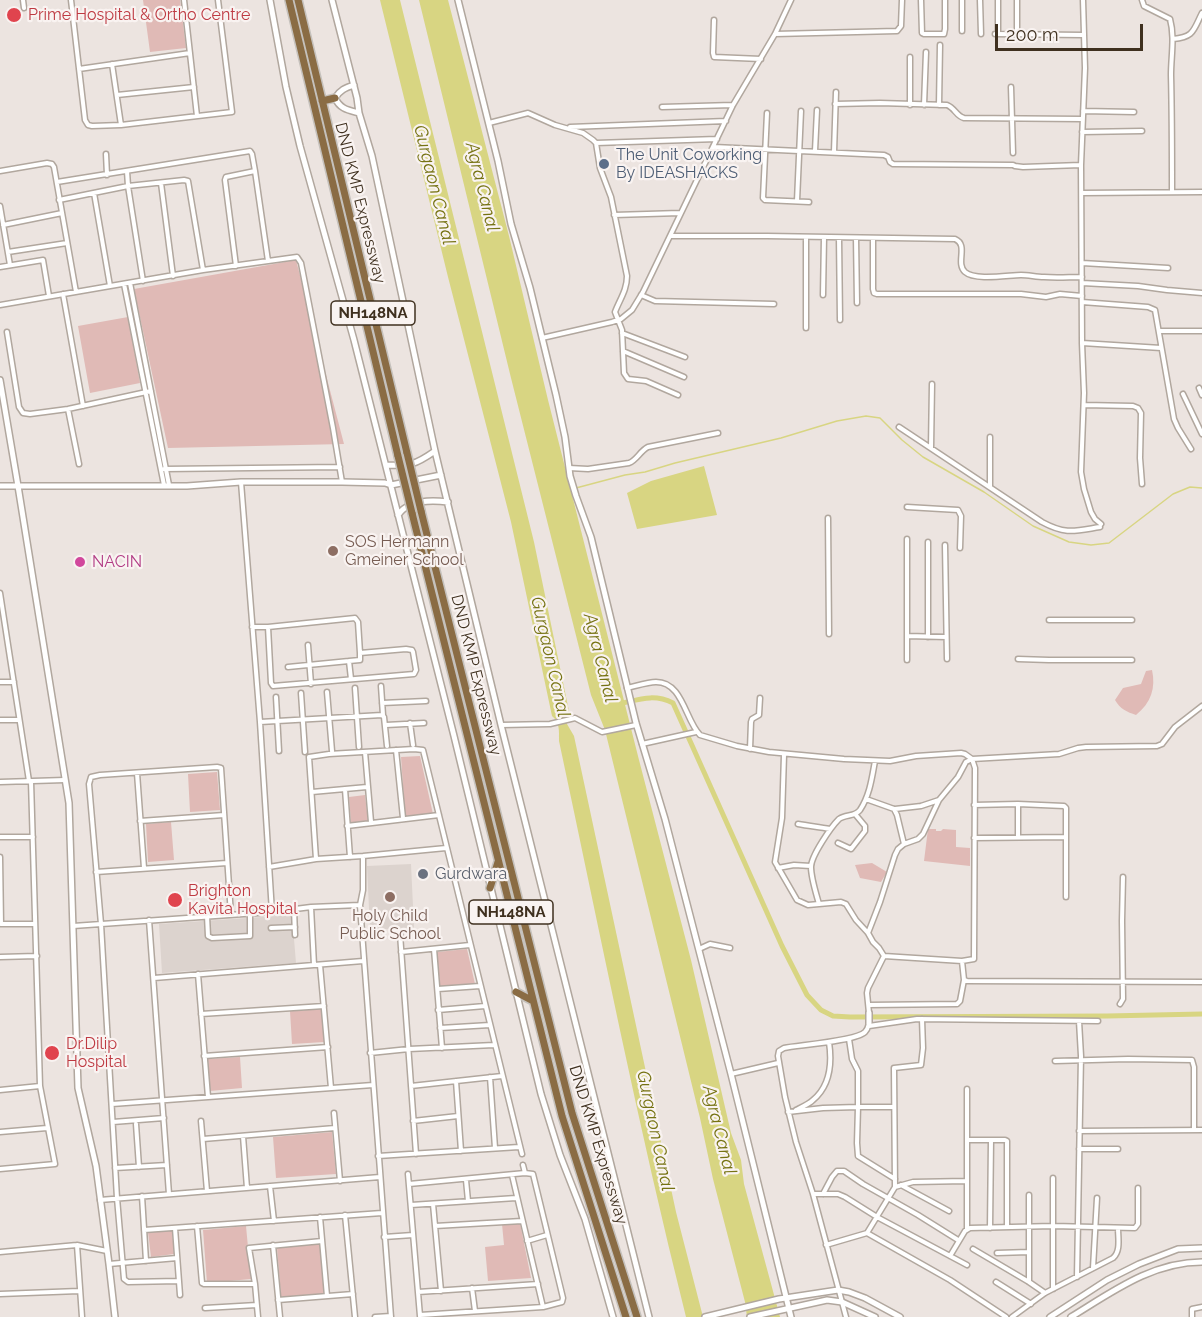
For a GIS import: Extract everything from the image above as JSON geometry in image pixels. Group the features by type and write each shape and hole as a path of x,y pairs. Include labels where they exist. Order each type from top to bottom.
{"highway":[{"name":"DND KMP Expressway","path":"289,0 368,337 562,1116 626,1317"},
{"name":"DND KMP Expressway","path":"298,0 421,511 572,1113 637,1317"},
{"path":"322,101 334,98"},
{"path":"490,888 498,862"},
{"path":"516,992 533,1001"}],"street":[{"path":"23,0 24,8"},
{"path":"71,0 85,120 88,125 92,126 121,125 232,112 218,0"},
{"path":"184,0 197,116"},
{"path":"270,0 286,87 300,146 386,465 541,1094 585,1219 613,1317"},
{"path":"332,0 372,156 435,451 649,1317"},
{"path":"458,0 498,161 511,224 526,272 542,338 565,437 570,476 591,537 630,700 663,810 731,1074 782,1298 789,1308 791,1317"},
{"path":"542,338 615,321 632,310 641,296 733,105 776,34 791,0"},
{"path":"776,34 897,31 902,26 902,0"},
{"path":"921,0 922,33 944,34 945,0"},
{"path":"962,0 962,31"},
{"path":"980,0 981,34"},
{"path":"998,0 997,34 1083,35"},
{"path":"1017,0 1017,34"},
{"path":"899,428 1042,522 1060,530 1070,531 1101,526 1091,512 1082,478 1084,405 1082,119 1085,68 1083,0"},
{"path":"1142,0 1144,6 1170,19 1173,39 1172,192"},
{"path":"1173,39 1187,37 1192,33 1202,13"},
{"path":"714,20 714,57 761,59"},
{"path":"1196,24 1202,28"},
{"path":"939,105 940,45"},
{"path":"924,105 926,52"},
{"path":"80,69 190,53"},
{"path":"910,57 910,105"},
{"path":"112,64 121,125"},
{"path":"354,86 339,91 334,98 342,108 360,113"},
{"path":"117,96 194,87"},
{"path":"1011,87 1013,153"},
{"path":"834,152 836,92"},
{"path":"835,104 950,106 964,118 1082,119"},
{"path":"662,107 733,105"},
{"path":"815,152 817,110"},
{"path":"797,201 801,111"},
{"path":"1083,111 1134,112"},
{"path":"489,123 528,113 555,125 583,133 596,143 598,161 609,189 627,276 625,291 615,310 615,321 622,333 624,373 626,378 646,381 678,395"},
{"path":"767,113 763,198 765,200 809,202"},
{"path":"565,127 726,121"},
{"path":"1082,132 1142,131"},
{"path":"596,143 717,139"},
{"path":"714,147 886,155 893,164 1023,167 1082,165"},
{"path":"57,182 250,152 255,171 268,261"},
{"path":"106,154 107,175"},
{"path":"0,171 47,163 54,167 76,292"},
{"path":"127,171 143,281"},
{"path":"236,266 225,180 226,177 255,171"},
{"path":"60,200 128,186 188,181 203,270"},
{"path":"161,183 173,276"},
{"path":"1082,193 1202,192"},
{"path":"94,193 110,286"},
{"path":"0,206 10,266"},
{"path":"3,225 62,213"},
{"path":"614,215 680,213"},
{"path":"670,236 952,238 961,243 963,268 968,274 996,278 1019,275 1082,277"},
{"path":"806,237 806,328"},
{"path":"823,295 824,237"},
{"path":"839,238 840,320"},
{"path":"856,238 857,303"},
{"path":"873,238 873,289 877,294 1082,296"},
{"path":"8,252 67,243"},
{"path":"0,305 203,270 294,257 299,259 342,482"},
{"path":"0,267 43,260 49,296"},
{"path":"1082,262 1168,268"},
{"path":"130,283 166,485"},
{"path":"1082,283 1202,293"},
{"path":"124,284 163,469"},
{"path":"63,294 82,406"},
{"path":"641,296 655,301 774,304"},
{"path":"1082,302 1154,309 1174,419 1191,449"},
{"path":"1159,331 1202,331"},
{"path":"6,332 23,413 68,410 151,391"},
{"path":"622,333 685,357"},
{"path":"1082,343 1161,348"},
{"path":"623,351 684,377"},
{"path":"0,380 69,803 78,1088 96,1166 115,1317"},
{"path":"931,449 932,384"},
{"path":"1199,388 1202,395"},
{"path":"1183,394 1202,434"},
{"path":"1084,405 1138,408 1141,413 1142,484"},
{"path":"68,410 79,464"},
{"path":"569,468 588,469 629,463 648,447 718,433"},
{"path":"990,437 990,487"},
{"path":"386,465 419,462 435,451"},
{"path":"163,469 340,467"},
{"path":"0,486 187,486 241,482 342,482 391,485 441,475"},
{"path":"241,482 272,912"},
{"path":"398,515 402,510 414,504 433,500 448,502"},
{"path":"907,507 958,510 961,516 960,548"},
{"path":"828,518 829,634"},
{"path":"907,539 907,660"},
{"path":"928,542 928,637"},
{"path":"945,545 947,659"},
{"path":"0,593 30,781 40,1086 55,1164 0,1169"},
{"path":"252,627 352,617 358,622 360,660 288,667"},
{"path":"1048,620 1132,620"},
{"path":"268,627 272,685 311,684 414,674 416,671 413,652 409,649 360,653"},
{"path":"907,636 946,637"},
{"path":"308,645 311,684"},
{"path":"1018,659 1132,660"},
{"path":"349,661 351,680"},
{"path":"0,682 14,682"},
{"path":"627,688 656,682 668,686 676,693 696,732 703,736 783,755 875,761 955,753 965,754 972,759 975,768 975,956 972,960 962,961 884,957"},
{"path":"381,686 387,746"},
{"path":"355,688 359,747"},
{"path":"327,692 332,751"},
{"path":"301,693 305,752"},
{"path":"276,697 279,751"},
{"path":"750,748 751,722 759,715 760,699"},
{"path":"382,703 426,700"},
{"path":"868,933 898,849 918,839 922,834 939,800 958,777 966,762 972,759 1059,754 1086,747 1159,746 1175,727 1202,706"},
{"path":"260,722 383,716"},
{"path":"501,725 550,724 575,718 602,732 637,725"},
{"path":"0,720 19,720"},
{"path":"410,723 413,745"},
{"path":"386,725 424,723"},
{"path":"642,744 696,732"},
{"path":"316,859 309,757 396,750 419,749 424,751 522,1154"},
{"path":"396,750 403,818"},
{"path":"365,752 371,822"},
{"path":"783,755 782,818 775,857 778,868 797,900 808,905 844,902 884,957"},
{"path":"819,904 811,866 813,858 830,829 843,817 855,814 859,810 870,787 875,761"},
{"path":"179,1281 128,1282 124,1279 115,1168 101,924 89,784 91,777 221,768 231,915"},
{"path":"137,773 144,868"},
{"path":"0,782 65,780"},
{"path":"312,792 368,787"},
{"path":"345,789 350,857"},
{"path":"866,799 894,809 910,808 939,800"},
{"path":"1018,804 1018,836"},
{"path":"974,805 1065,806 1066,897"},
{"path":"894,809 904,844"},
{"path":"838,843 851,849 865,831 866,826 855,814"},
{"path":"140,821 224,815"},
{"path":"347,826 439,815"},
{"path":"798,825 830,829"},
{"path":"0,837 33,837"},
{"path":"974,837 1066,837"},
{"path":"269,867 316,859 446,848"},
{"path":"363,856 363,890 360,905 363,961 391,1316 375,1317"},
{"path":"0,857 1,924 36,924"},
{"path":"96,872 227,863"},
{"path":"778,868 794,865 811,866"},
{"path":"1120,1004 1124,999 1122,921 1124,877"},
{"path":"73,926 360,905"},
{"path":"311,907 314,965"},
{"path":"294,909 295,935"},
{"path":"207,916 208,936 212,938 250,936 250,913"},
{"path":"149,920 169,1194"},
{"path":"271,928 295,927"},
{"path":"400,934 416,1154"},
{"path":"699,949 711,944 730,948"},
{"path":"401,952 470,945"},
{"path":"434,949 442,1048"},
{"path":"0,957 37,956"},
{"path":"846,1317 813,1194 796,1142 791,1111 778,1063 779,1052 784,1048 849,1039 862,1034 869,1025 868,988 884,957"},
{"path":"154,978 363,961"},
{"path":"868,1005 957,1004 960,1001 964,980 962,961"},
{"path":"320,964 331,1088"},
{"path":"198,974 208,1097"},
{"path":"964,980 1202,982"},
{"path":"438,989 480,986"},
{"path":"201,1014 324,1006"},
{"path":"438,1010 485,1006"},
{"path":"869,1025 922,1019 1098,1022"},
{"path":"826,1245 867,1233 895,1187 894,1068 921,1065 922,1019"},
{"path":"1077,1276 1081,1060 1079,1021"},
{"path":"440,1029 489,1025"},
{"path":"849,1039 852,1059 858,1071 858,1156 895,1179"},
{"path":"791,1111 813,1101 824,1087 831,1069 829,1042"},
{"path":"370,1053 494,1045"},
{"path":"204,1056 328,1047"},
{"path":"1055,1061 1192,1060 1194,1066 1194,1130"},
{"path":"731,1074 778,1063"},
{"path":"411,1086 502,1076"},
{"path":"490,1077 495,1148"},
{"path":"456,1081 461,1151"},
{"path":"112,1104 373,1085"},
{"path":"0,1090 40,1086"},
{"path":"950,1256 967,1229 967,1089"},
{"path":"791,1111 894,1107"},
{"path":"334,1113 340,1180"},
{"path":"413,1121 458,1116"},
{"path":"113,1122 164,1118"},
{"path":"201,1122 207,1191"},
{"path":"136,1124 139,1167"},
{"path":"0,1132 47,1128"},
{"path":"203,1139 335,1128"},
{"path":"1079,1131 1202,1130"},
{"path":"243,1136 248,1188"},
{"path":"967,1140 1005,1140 1008,1144 1006,1227"},
{"path":"990,1228 991,1140"},
{"path":"378,1156 519,1147"},
{"path":"1079,1149 1118,1149"},
{"path":"115,1168 167,1165"},
{"path":"523,1165 525,1173"},
{"path":"823,1194 832,1177 840,1170 844,1171 958,1240"},
{"path":"408,1174 420,1316 543,1306 562,1302 563,1298 533,1174 409,1184"},
{"path":"512,1176 543,1306"},
{"path":"100,1200 380,1177"},
{"path":"1053,1178 1053,1289"},
{"path":"466,1180 468,1201"},
{"path":"895,1187 913,1182 966,1181"},
{"path":"901,1185 949,1211"},
{"path":"270,1186 274,1221"},
{"path":"967,1229 1053,1226 1137,1228 1138,1188"},
{"path":"813,1194 838,1194 845,1197 877,1217 967,1265"},
{"path":"1029,1195 1029,1282"},
{"path":"142,1196 146,1261"},
{"path":"411,1205 516,1198"},
{"path":"1094,1268 1097,1198"},
{"path":"433,1204 441,1291"},
{"path":"144,1230 382,1213"},
{"path":"345,1215 355,1317"},
{"path":"320,1217 327,1296"},
{"path":"435,1226 522,1221"},
{"path":"197,1226 202,1283 255,1284"},
{"path":"175,1228 180,1295"},
{"path":"1012,1317 1046,1293 1117,1254 1118,1228"},
{"path":"867,1233 950,1280 1006,1317"},
{"path":"384,1237 413,1235"},
{"path":"527,1241 547,1235"},
{"path":"258,1317 249,1248 322,1241"},
{"path":"0,1252 77,1245 107,1251"},
{"path":"77,1245 82,1317"},
{"path":"273,1245 280,1317"},
{"path":"1050,1317 1107,1280 1139,1264 1178,1249 1202,1248"},
{"path":"973,1249 1046,1293"},
{"path":"997,1253 1029,1252"},
{"path":"109,1264 177,1258"},
{"path":"1071,1317 1141,1275 1174,1264 1202,1262"},
{"path":"996,1282 1031,1304"},
{"path":"418,1292 538,1284"},
{"path":"472,1288 475,1311"},
{"path":"705,1317 782,1298 838,1290 865,1298 900,1317"},
{"path":"0,1294 80,1291"},
{"path":"278,1300 353,1294"},
{"path":"750,1317 827,1300 842,1302 875,1317"},
{"path":"205,1308 257,1305"},
{"path":"1191,1317 1192,1309 1202,1307"},
{"path":"491,1310 492,1317"}],"shaded area":[{"path":"143,0 180,0 186,48 150,52"},
{"path":"296,260 344,444 168,448 134,289"},
{"path":"128,317 140,383 90,393 78,326"},
{"path":"1152,670 1153,689 1145,705 1136,715 1121,708 1115,700 1123,688 1141,684 1146,671"},
{"path":"420,756 433,814 405,816 401,757"},
{"path":"217,772 220,810 190,812 188,774"},
{"path":"365,795 368,821 351,823 349,797"},
{"path":"171,822 174,860 148,862 146,824"},
{"path":"928,829 956,830 956,847 970,848 970,866 924,861"},
{"path":"872,863 887,872 881,882 860,878 855,865"},
{"name":"Holy Child Public School","path":"411,864 414,928 370,930 367,866"},
{"path":"292,915 296,963 162,973 159,924"},
{"path":"467,949 475,984 440,987 437,952"},
{"path":"322,1009 324,1042 292,1044 290,1011"},
{"path":"240,1057 242,1088 210,1091 208,1059"},
{"path":"332,1132 336,1174 276,1178 273,1137"},
{"path":"520,1223 531,1278 488,1281 485,1247 504,1245 502,1224"},
{"path":"246,1226 251,1279 207,1283 203,1230"},
{"path":"172,1230 174,1254 151,1257 148,1232"},
{"path":"320,1244 324,1294 281,1297 277,1248"}],"water":[{"name":"Gurgaon Canal","path":"380,0 400,0 534,542 570,716 565,717 574,736 676,1212 703,1317 686,1317 668,1245 559,741 558,727 552,716 511,522"},
{"name":"Agra Canal","path":"419,0 448,0 691,960 731,1133 741,1160 744,1184 780,1317 747,1317 605,730 591,695"},
{"path":"704,466 717,515 637,529 627,493 651,481"}],"waterway":[{"path":"576,488 781,438 837,421 866,416 880,418 923,457 984,492 1033,526 1069,542 1091,545 1109,543 1173,494 1190,487 1202,488"},
{"name":"Agra Canal","path":"618,704 652,698 673,703 782,946 807,995 821,1010 833,1016 850,1017 1202,1014"}],"place":[{"name":"Prime Hospital & Ortho Centre","path":"14,15"},
{"name":"The Unit Coworking By IDEASHACKS","path":"604,164"},
{"name":"SOS Hermann Gmeiner School","path":"333,551"},
{"name":"NACIN","path":"80,562"},
{"name":"Gurdwara","path":"423,874"},
{"name":"Holy Child Public School","path":"390,897"},
{"name":"Brighton Kavita Hospital","path":"175,900"},
{"name":"Dr.Dilip Hospital","path":"52,1053"}]}
